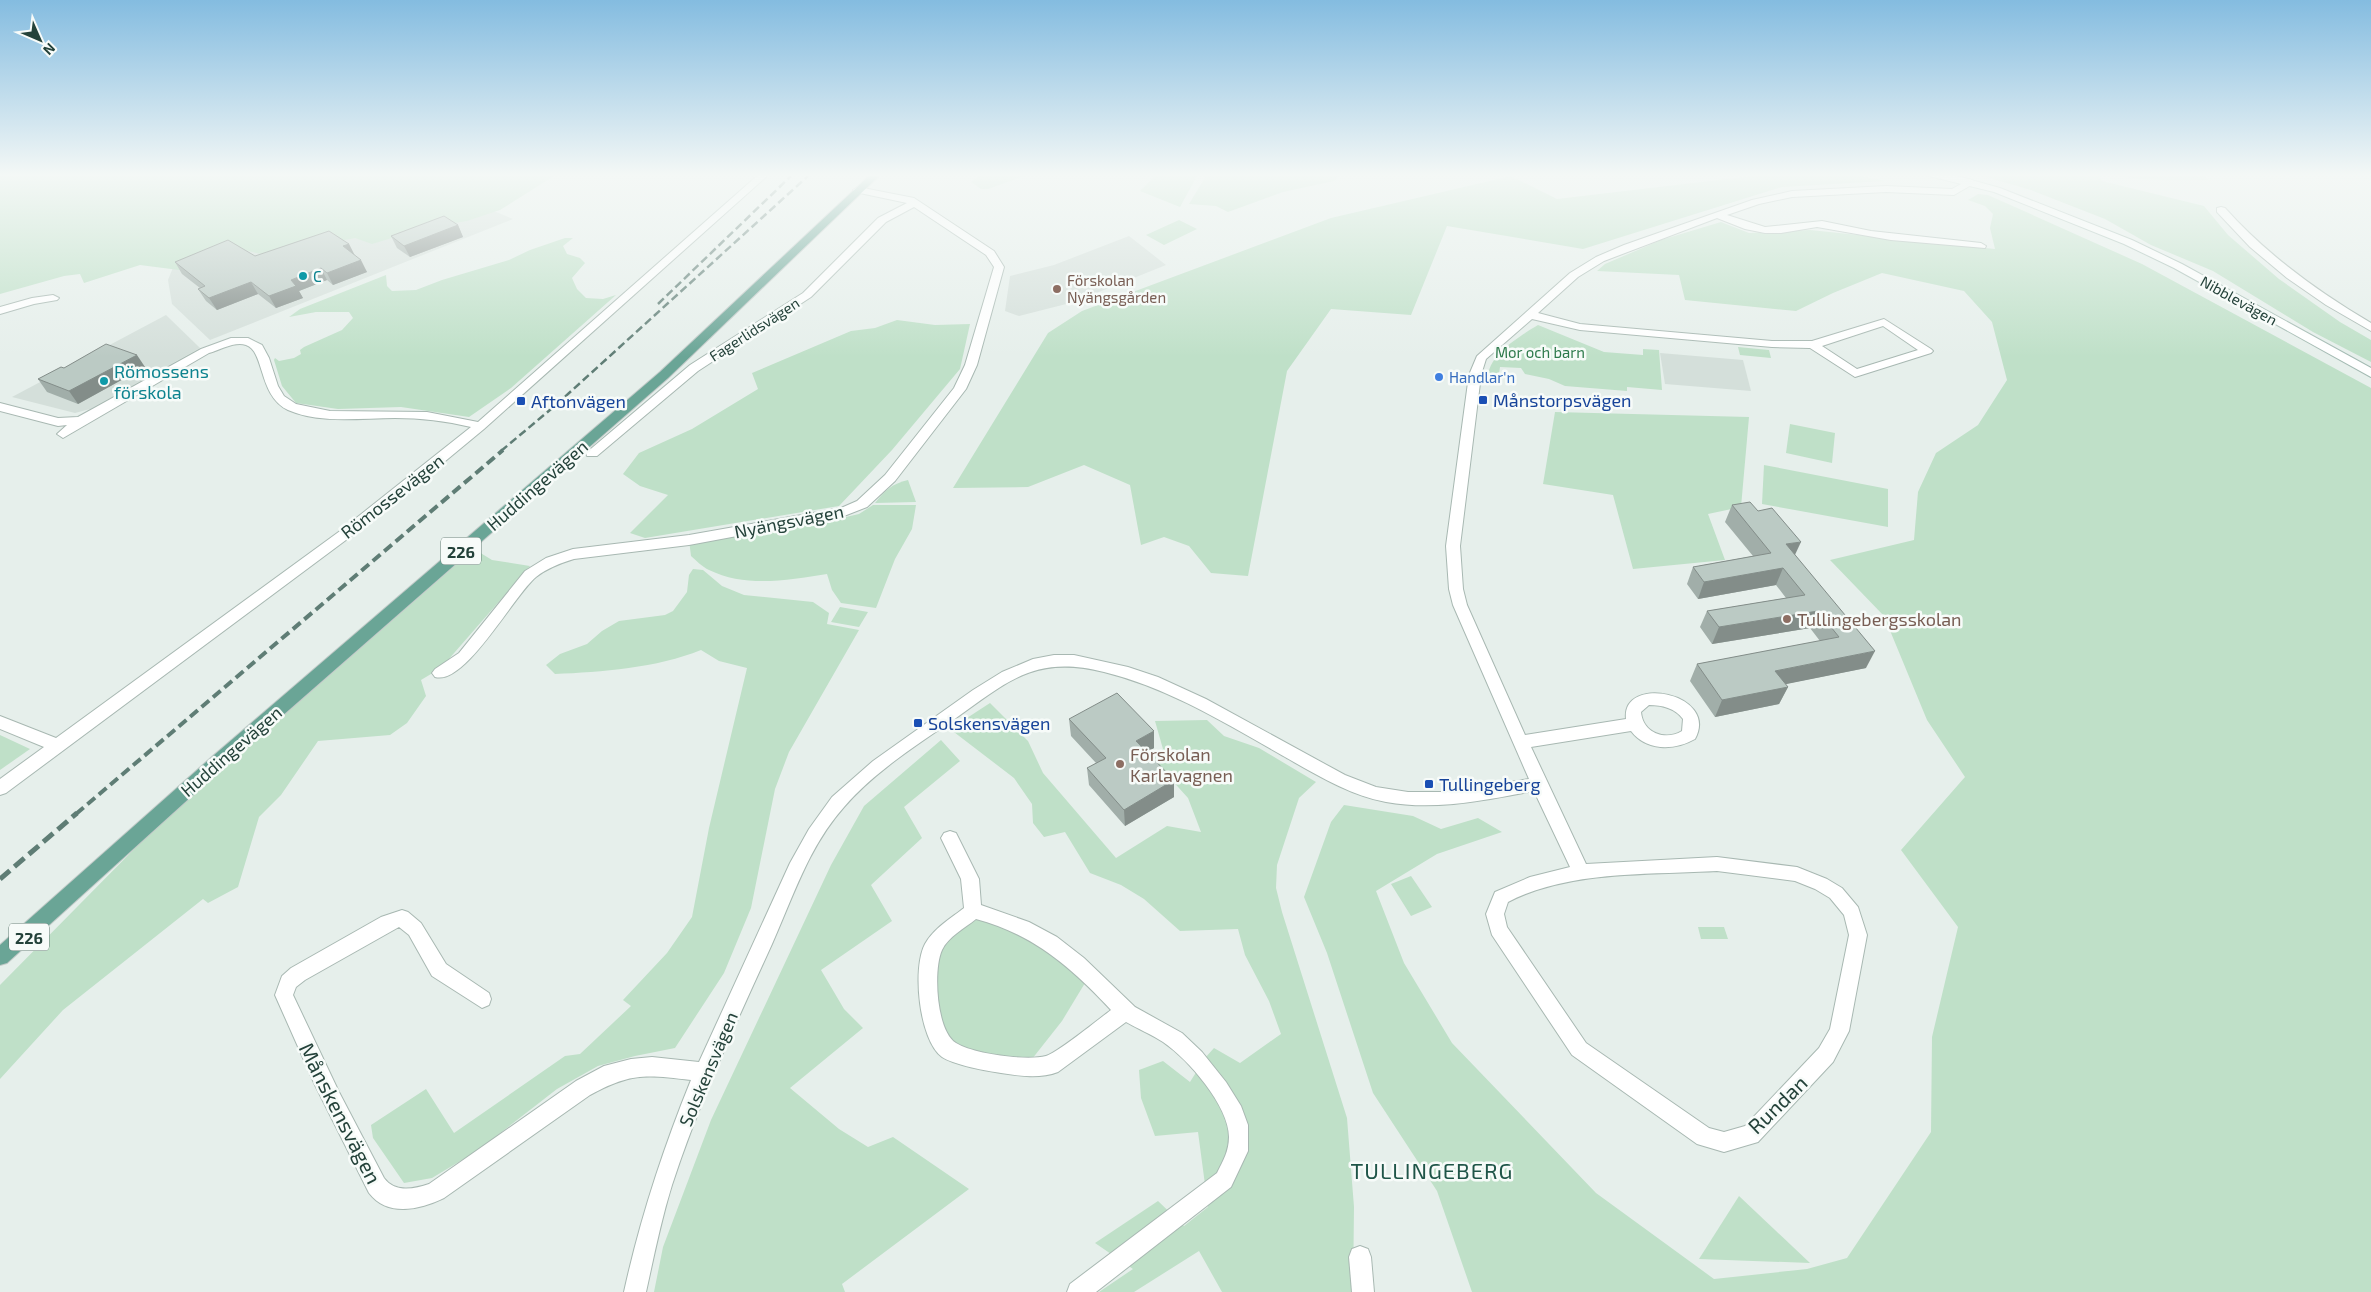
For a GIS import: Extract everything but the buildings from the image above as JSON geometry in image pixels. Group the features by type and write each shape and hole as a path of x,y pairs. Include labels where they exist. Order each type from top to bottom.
{"main road":[{"name":"Huddingevägen","path":"0,956 219,761 664,375 809,236"},
{"name":"Huddingevägen","path":"0,968 58,906"}],"street":[{"name":"Römossevägen","path":"0,788 345,534 480,426 694,236"},
{"name":"Fagerlidsvägen","path":"592,453 694,368 807,294 865,236"},
{"name":"Nyängsvägen","path":"440,673 464,657 530,574 551,561 573,554 689,540 844,512 862,504 890,478 968,375 999,268 997,261 990,253 965,236"},
{"path":"1581,872 1539,784 1460,605 1456,590 1453,546 1475,375 1481,358 1492,346 1531,315 1567,281 1600,260 1658,236"},
{"path":"1893,236 1981,246"},
{"name":"Nibblevägen","path":"2111,236 2178,266 2371,372"},
{"path":"2247,236 2263,253 2281,267 2371,328"},
{"path":"0,311 32,301 52,298"},
{"path":"1531,315 1580,327 1772,344 1813,345 1884,322 1927,351 1855,373 1813,345"},
{"path":"63,434 81,421 205,351 222,343 238,340 254,344 261,350 276,395 289,406 321,415 394,414 442,416 480,426"},
{"path":"0,407 58,422 72,423 81,421"},
{"name":"Solskensvägen","path":"635,1292 654,1213 671,1159 704,1072 808,846 838,803 866,774 990,686 1034,665 1054,660 1070,660 1151,679 1201,701 1317,767 1363,789 1387,796 1417,800 1539,784"},
{"path":"0,722 57,745"},
{"path":"1520,742 1635,724"},
{"path":"950,838 970,879 973,911"},
{"name":"Rundan","path":"1717,864 1739,865 1798,874 1836,892 1852,912 1858,935 1839,1031 1826,1055 1751,1135 1724,1142 1704,1137 1579,1049 1498,929 1495,914 1501,897 1517,888 1581,872 1717,864"},
{"path":"1078,1292 1211,1192 1224,1180 1231,1169 1239,1147 1238,1121 1227,1098 1190,1052 1168,1035 1126,1011 1090,975 1047,939 998,916 973,911 940,937 932,949 928,984 931,1017 938,1035 949,1050 981,1061 1026,1067 1050,1065 1126,1011"},
{"name":"Månskensvägen","path":"482,999 439,970 415,929 402,918 387,923 298,974 286,987 284,995 287,1003 348,1131 380,1191 394,1198 407,1199 425,1196 437,1191 583,1088 611,1073 631,1068 652,1066 704,1072"},
{"path":"1360,1257 1363,1292"}],"shaded area":[{"path":"250,236 470,236 210,340 172,304 168,280 174,265"},
{"name":"Förskolan Nyängsgården","path":"1129,236 1166,265 1074,302 1019,316 1005,311 1010,276 1054,265"},
{"path":"166,315 200,348 90,409 75,413 12,397"},
{"path":"1660,353 1743,360 1751,391 1665,384"}],"green space":[{"path":"0,236 398,236 372,244 355,238 266,255 238,249 215,248 179,270 140,265 84,283 80,274 64,276 0,294"},
{"path":"1148,236 1182,236 1164,245"},
{"path":"1282,236 1443,236 1411,315 1331,309 1287,371 1248,576 1211,573 1189,546 1164,537 1141,545 1130,485 1084,465 1028,487 953,488 1048,333 1082,311"},
{"path":"1508,236 1624,236 1583,249"},
{"path":"1673,236 1871,236 1995,249 1992,236 2080,236 2142,264 2371,388 2371,1292 1472,1292 1437,1191 1373,1093 1327,953 1304,897 1331,822 1344,805 1413,816 1441,829 1478,818 1502,832 1437,854 1376,891 1404,963 1452,1043 1596,1193 1714,1279 1807,1269 1847,1258 1931,1132 1932,1037 1958,927 1901,850 1965,777 1927,720 1884,616 1830,560 1914,540 1918,492 1936,453 1978,425 2007,380 1992,322 1964,291 1882,273 1833,293 1796,311 1685,300 1679,275 1597,271 1605,264"},
{"path":"2136,236 2229,236 2279,279 2340,322 2371,340 2371,362 2313,332 2213,271 2151,245"},
{"path":"565,238 573,238 563,246 567,254 580,258 585,263 572,278 577,289 586,298 603,299 616,295 511,388 469,417 401,407 338,409 296,403 282,386 275,358 279,361 294,358 301,354 300,350 304,347 342,330 353,318 349,312 316,312 289,317 300,309 386,275 387,286 392,291 416,290 442,280 509,260 530,250"},
{"path":"897,320 935,325 970,324 960,369 892,450 839,506 645,538 630,533 668,495 640,486 623,474 639,453 692,429 758,389 752,373 851,331 875,328"},
{"name":"Mor och barn","path":"1538,325 1604,352 1643,355 1643,349 1659,350 1662,390 1627,387 1627,391 1565,386 1549,379 1525,374 1521,368 1500,367 1499,374 1488,375 1490,367 1500,352"},
{"path":"1738,347 1769,350 1771,358 1740,355"},
{"path":"1555,412 1749,417 1741,507 1708,514 1725,560 1633,569 1613,495 1543,484"},
{"path":"1790,424 1835,433 1832,463 1786,453"},
{"path":"1764,465 1888,489 1888,527 1762,504"},
{"path":"908,480 916,502 875,503 889,488"},
{"path":"873,505 916,505 912,529 895,559 876,608 841,603 832,590 827,574 782,580 752,581 723,576 709,570 691,556 689,540 844,513 846,517 859,514"},
{"path":"474,549 492,560 530,566 441,668 421,680 426,696 407,723 390,735 318,741 281,795 259,817 238,887 208,903 203,899 63,1010 0,1079 0,985 154,829"},
{"path":"693,569 703,570 722,586 744,595 813,602 829,613 827,624 859,630 789,752 775,789 751,908 724,973 675,1048 598,1066 557,1089 477,1151 432,1178 404,1183 373,1138 371,1125 426,1089 454,1133 565,1056 580,1054 631,1006 623,1000 667,953 692,917 709,828 747,668 719,661 701,650 648,665 591,672 555,674 546,665 560,654 587,644 602,631 619,621 665,615 673,611 687,592 689,575"},
{"path":"840,607 868,612 859,627 831,622"},
{"path":"990,703 1028,741 1043,773 1116,858 1167,826 1201,832 1188,798 1151,757 1163,749 1155,721 1207,720 1224,736 1259,748 1316,782 1299,798 1277,865 1276,888 1347,1118 1354,1207 1353,1292 1222,1292 1199,1251 1134,1292 1099,1292 1133,1269 1095,1243 1158,1201 1184,1226 1208,1207 1198,1132 1155,1136 1141,1098 1139,1070 1163,1061 1190,1082 1205,1058 1214,1048 1240,1063 1281,1034 1269,1001 1245,955 1238,929 1180,931 1144,899 1121,885 1090,873 1065,832 1044,837 1033,823 1032,804 1014,778 950,729"},
{"path":"0,735 30,749 0,770"},
{"path":"941,740 960,761 904,807 922,838 871,885 892,921 821,970 844,1009 863,1028 790,1088 839,1129 868,1147 893,1137 969,1189 842,1284 845,1292 654,1292 663,1247 711,1120 831,865 864,806"},
{"path":"1411,876 1432,907 1411,916 1391,884"},
{"path":"980,919 1048,944 1088,978 1062,1021 1032,1059 986,1057 960,1049 947,1038 936,1018 938,952 960,925"},
{"path":"1698,927 1724,927 1728,939 1701,939"},
{"path":"1739,1196 1810,1263 1699,1259"}],"railway":[{"path":"658,304 728,236"},
{"path":"501,451 557,404 742,236"},
{"path":"76,814 503,450"},
{"path":"0,879 77,813"}],"place":[{"name":"C","path":"303,276"},
{"name":"Förskolan Nyängsgården","path":"1057,289"},
{"name":"Handlar'n","path":"1439,377"},
{"name":"Römossens förskola","path":"104,381"},
{"name":"Månstorpsvägen","path":"1483,400"},
{"name":"Aftonvägen","path":"521,401"},
{"name":"Tullingebergsskolan","path":"1787,619"},
{"name":"Solskensvägen","path":"918,723"},
{"name":"Förskolan Karlavagnen","path":"1120,764"},
{"name":"Tullingeberg","path":"1429,784"}],"district":[{"name":"TULLINGEBERG","path":"1432,1170"}]}
